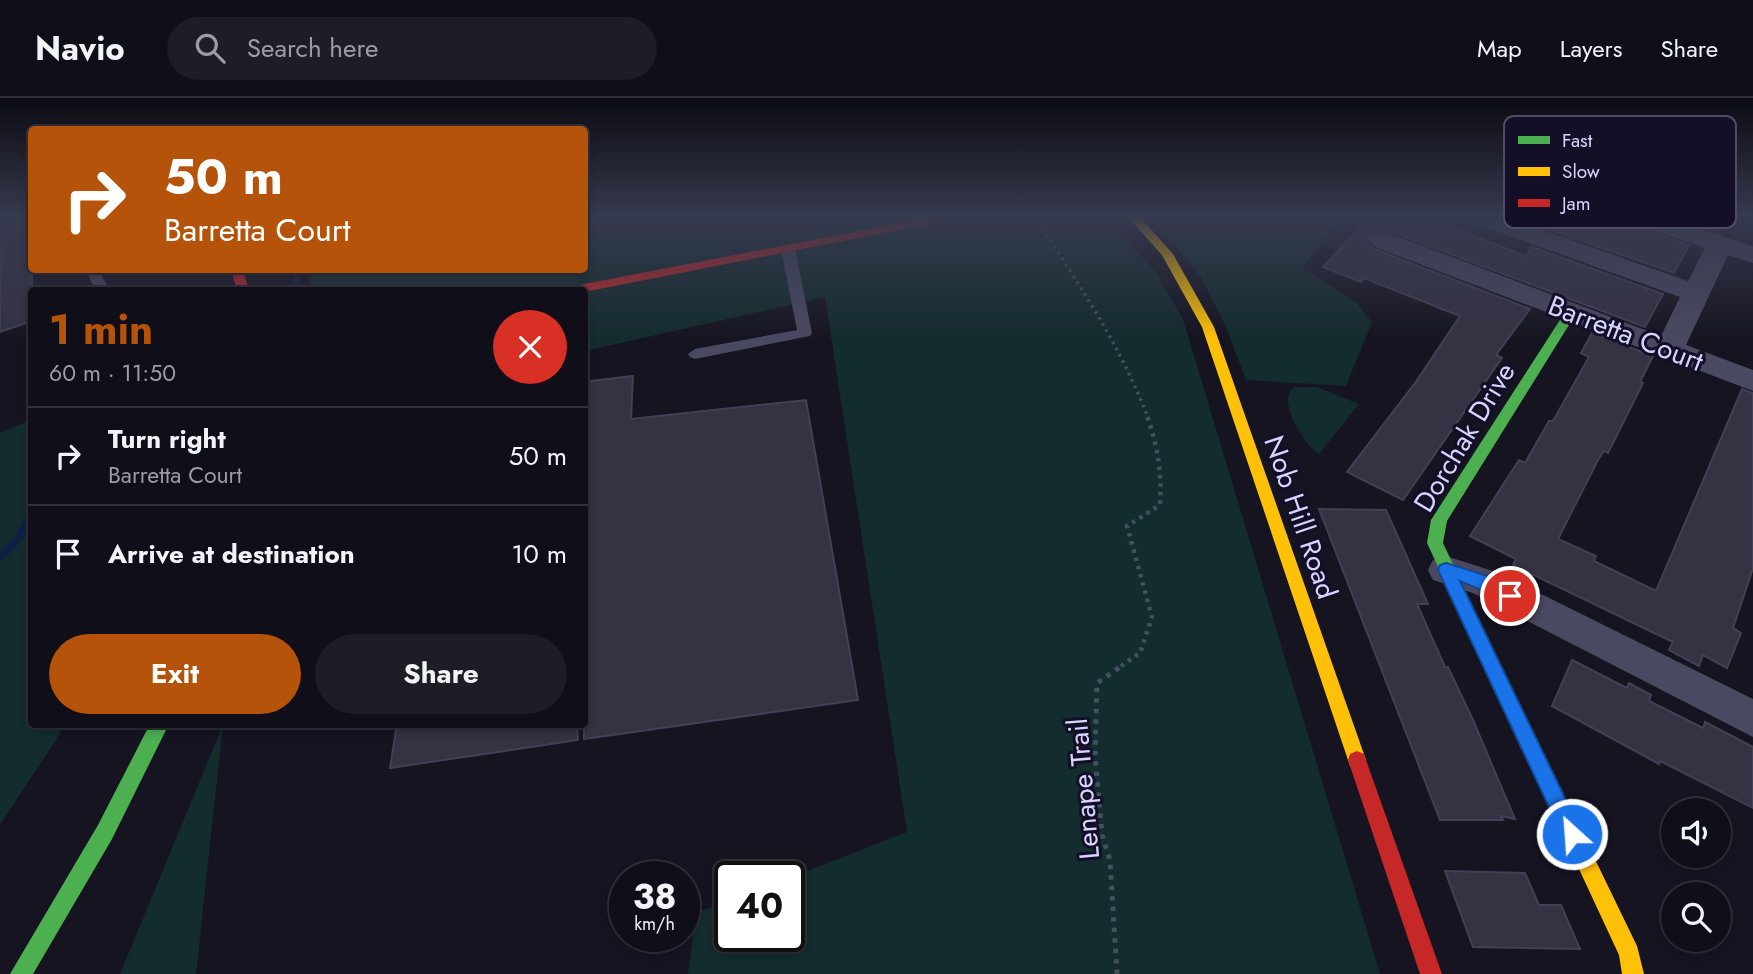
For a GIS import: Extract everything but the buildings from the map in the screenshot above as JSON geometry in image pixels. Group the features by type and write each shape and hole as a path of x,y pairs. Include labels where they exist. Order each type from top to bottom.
{"street":[{"path":"588,287 742,258"},
{"name":"Nob Hill Road","path":"1169,258 1208,327 1431,974"},
{"name":"Barretta Court","path":"1429,258 1753,381"},
{"path":"1596,258 1695,293"},
{"path":"1669,349 1713,258"},
{"name":"Dorchak Drive","path":"1571,312 1438,520 1435,543 1629,954 1633,974"},
{"path":"1446,570 1486,583 1753,719"},
{"path":"21,974 105,832 158,728"}],"lane":[{"path":"695,354 805,333 790,258"}],"path":[{"name":"Lenape Trail","path":"1061,258 1100,320 1139,397 1160,453 1165,487 1160,505 1127,526 1152,617 1140,653 1097,683 1095,756 1102,835 1110,860 1117,974"}],"green space":[{"path":"588,258 1142,258 1155,271 1183,319 1380,974 688,974 691,952 700,952 700,911 714,906 714,952 805,952 805,872 907,832 825,297 588,350 588,287 310,287 308,273 588,273"},
{"path":"1185,258 1310,258 1302,268 1356,302 1372,322 1346,386 1246,380 1225,325 1200,276"},
{"path":"1295,387 1317,387 1359,404 1319,454 1306,442 1290,411 1289,393"},
{"path":"28,421 28,728 62,728 0,825 0,433"},
{"path":"222,728 223,728 196,974 120,974"}],"waterway":[{"path":"294,287 300,273"},
{"path":"0,557 19,538 28,519"}],"traffic: fast":[{"path":"1473,624 1435,543 1439,520 1571,312"},
{"path":"21,974 105,832 158,728"}],"traffic: slow":[{"path":"1169,258 1208,327 1357,760"},
{"path":"1473,624 1629,954 1633,974"}],"traffic: jam":[{"path":"588,287 739,258"},
{"path":"238,273 242,287"},
{"path":"1357,760 1431,974"}],"route":[{"path":"1510,596 1486,583 1446,570 1572,834"}]}
